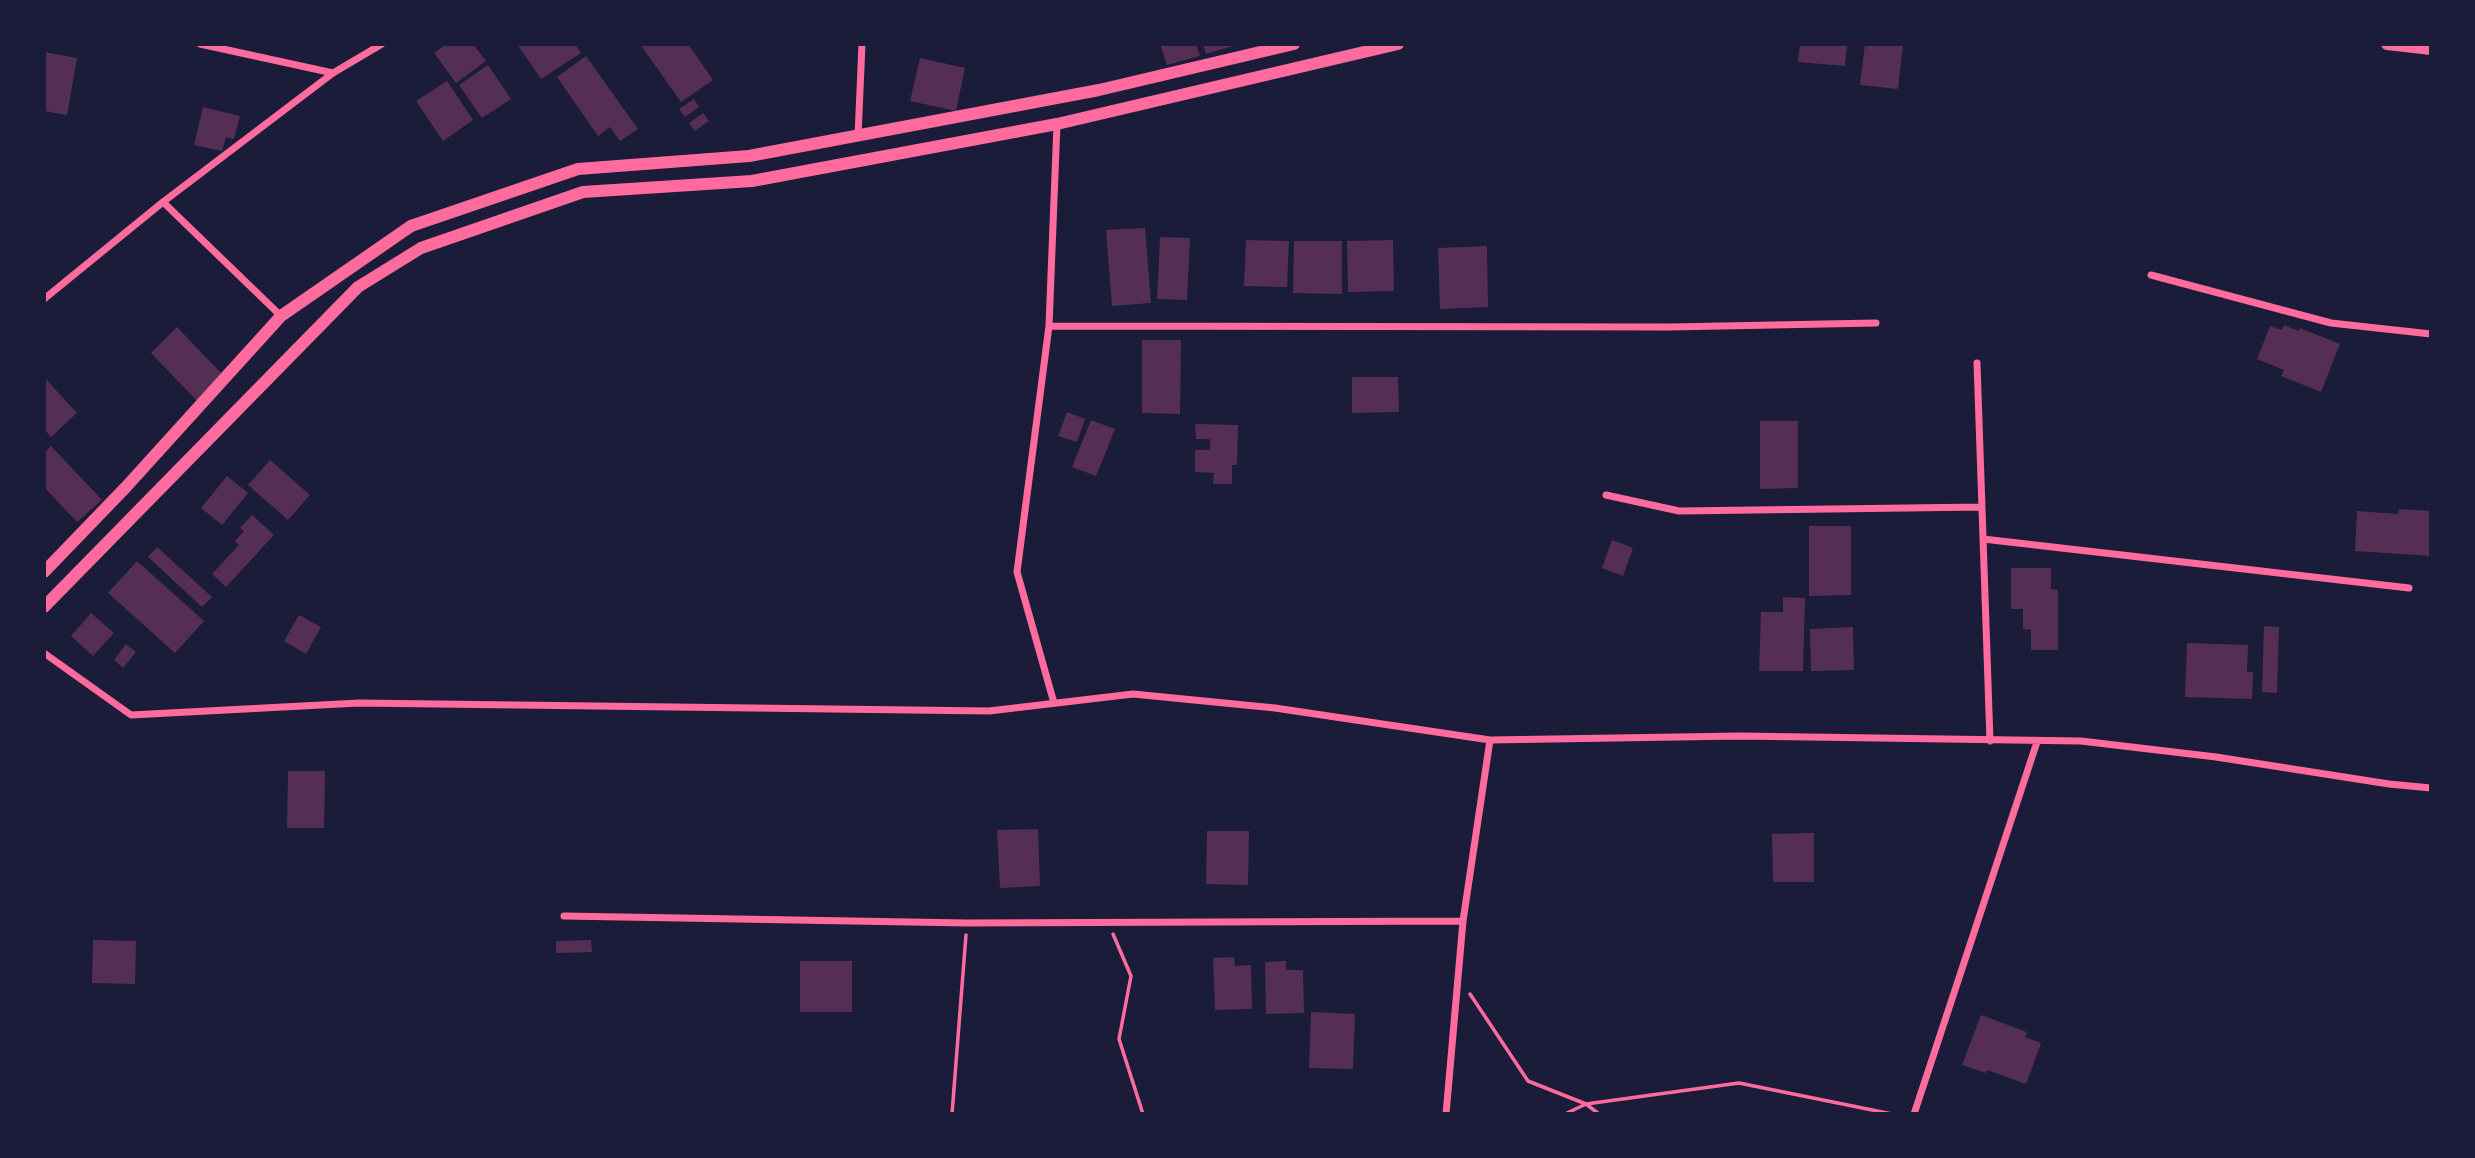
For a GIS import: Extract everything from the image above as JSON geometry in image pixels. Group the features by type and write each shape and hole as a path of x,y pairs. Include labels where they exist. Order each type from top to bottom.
{"street":[{"path":"200,44 333,73"},
{"path":"44,299 163,202 333,73 382,44"},
{"path":"858,136 862,44"},
{"path":"44,572 135,477 281,316 411,226 578,169 749,156 1099,90 1294,44"},
{"path":"44,607 358,287 421,248 583,192 752,181 1057,124 1398,44"},
{"path":"2388,44 2431,49"},
{"path":"1054,704 1017,572 1049,326 1057,124"},
{"path":"163,202 281,316"},
{"path":"2151,275 2331,323 2431,334"},
{"path":"1049,326 1670,327 1876,323"},
{"path":"1977,363 1990,741"},
{"path":"1606,495 1679,511 1982,507"},
{"path":"1983,539 2409,587"},
{"path":"44,653 131,715 359,703 989,711 1133,694 1275,708 1490,740 1741,736 2081,741 2216,757 2431,788"},
{"path":"1446,1114 1463,921 1490,740"},
{"path":"1914,1114 2037,742"},
{"path":"564,916 967,923 1463,921"}],"path":[{"path":"952,1114 967,923"},
{"path":"1108,923 1132,976 1119,1039 1143,1114"},
{"path":"1458,976 1528,1081 1586,1104 1599,1114"},
{"path":"1565,1114 1586,1104 1739,1083 1892,1114"}],"building":[{"path":"446,44 473,44 486,61 456,83 434,53"},
{"path":"517,44 575,44 581,53 541,79"},
{"path":"640,44 688,44 713,80 681,102"},
{"path":"1160,44 1196,44 1200,56 1167,65"},
{"path":"1203,44 1240,44 1206,54"},
{"path":"1800,44 1847,44 1845,66 1798,62"},
{"path":"1865,44 1903,44 1898,89 1860,85"},
{"path":"44,52 77,58 67,115 44,111"},
{"path":"586,56 638,129 620,141 610,127 598,136 557,77"},
{"path":"920,58 965,68 956,111 910,101"},
{"path":"488,65 511,99 482,118 459,85"},
{"path":"447,81 473,120 443,141 416,101"},
{"path":"694,99 699,107 685,117 679,109"},
{"path":"203,107 240,116 234,139 226,137 222,151 194,145"},
{"path":"703,113 709,121 695,131 689,123"},
{"path":"1145,228 1151,303 1112,306 1106,230"},
{"path":"1160,237 1190,238 1187,300 1157,299"},
{"path":"1246,240 1289,241 1287,287 1244,286"},
{"path":"1393,240 1394,291 1348,292 1347,241"},
{"path":"1294,241 1342,241 1342,294 1293,293"},
{"path":"1487,246 1488,307 1440,309 1438,248"},
{"path":"2284,325 2299,331 2300,328 2340,344 2321,392 2281,376 2284,370 2257,359 2270,326 2282,330"},
{"path":"177,327 223,375 197,401 151,353"},
{"path":"1142,340 1181,340 1180,414 1142,413"},
{"path":"44,377 77,413 51,437 44,429"},
{"path":"1352,377 1398,377 1399,412 1352,413"},
{"path":"1067,412 1085,419 1077,442 1058,436"},
{"path":"1091,420 1115,429 1096,476 1072,467"},
{"path":"1760,421 1798,421 1798,488 1760,489"},
{"path":"1195,424 1238,425 1237,465 1232,465 1232,484 1213,484 1214,473 1195,472 1195,450 1210,450 1210,439 1196,439"},
{"path":"51,446 102,500 77,522 44,487 44,453"},
{"path":"270,460 310,495 288,520 248,485"},
{"path":"227,476 248,493 222,525 201,508"},
{"path":"2399,509 2431,511 2431,556 2355,551 2357,511 2398,514"},
{"path":"252,515 274,535 226,587 212,574 239,545 235,541 244,531 240,528"},
{"path":"1809,526 1851,526 1851,595 1809,596"},
{"path":"1612,540 1633,548 1623,576 1602,568"},
{"path":"157,547 212,597 202,607 148,557"},
{"path":"137,561 204,621 175,653 108,593"},
{"path":"2011,568 2051,568 2051,589 2058,590 2058,650 2031,650 2031,630 2023,629 2023,609 2011,609"},
{"path":"1783,597 1805,598 1803,671 1759,671 1761,612 1783,612"},
{"path":"91,613 114,633 93,656 71,636"},
{"path":"299,615 321,627 306,654 284,641"},
{"path":"2264,626 2279,627 2277,693 2262,692"},
{"path":"1853,627 1854,670 1811,671 1810,629"},
{"path":"2187,643 2248,645 2247,672 2253,672 2252,699 2185,697"},
{"path":"126,644 136,652 123,668 114,660"},
{"path":"288,771 325,771 324,828 287,828"},
{"path":"1038,829 1040,886 1000,888 997,830"},
{"path":"1207,831 1249,831 1248,885 1206,884"},
{"path":"1814,833 1814,882 1773,882 1772,834"},
{"path":"93,940 136,941 135,984 92,983"},
{"path":"591,940 592,952 556,953 556,941"},
{"path":"1234,957 1235,966 1251,965 1252,1009 1215,1010 1213,958"},
{"path":"800,961 852,961 852,1012 800,1012"},
{"path":"1286,961 1286,970 1303,970 1304,1013 1266,1014 1265,962"},
{"path":"1311,1012 1355,1014 1353,1069 1309,1068"},
{"path":"1981,1015 2027,1032 2025,1037 2041,1043 2026,1084 1987,1070 1986,1073 1962,1065"}]}
